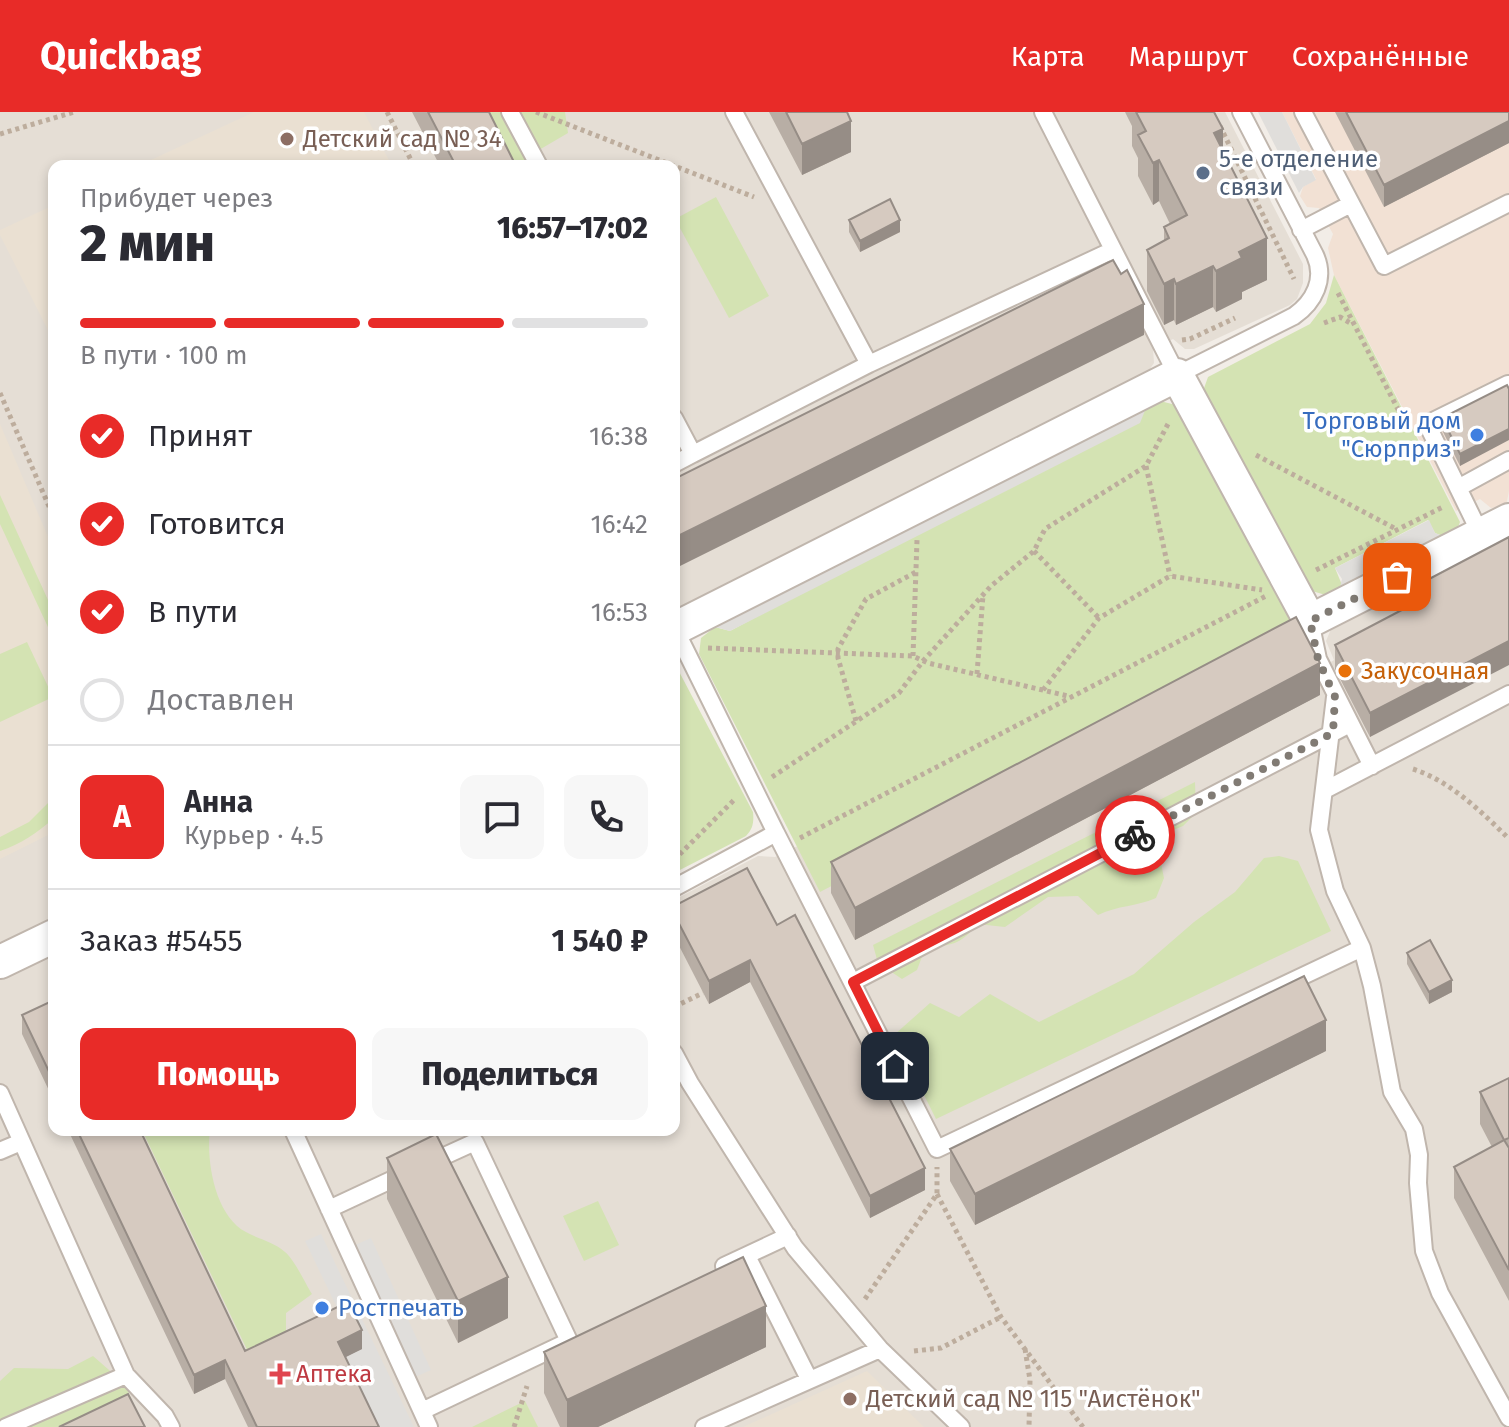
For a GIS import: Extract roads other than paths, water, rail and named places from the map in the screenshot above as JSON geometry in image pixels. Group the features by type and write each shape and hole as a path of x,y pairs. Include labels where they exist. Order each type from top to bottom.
{"street":[{"path":"680,626 1177,375 1310,621 1509,520"},
{"path":"0,962 48,939"}],"lane":[{"path":"510,112 536,160"},
{"path":"734,112 869,364"},
{"path":"1043,112 1177,375 1307,307 1315,294 1319,263 1241,112"},
{"path":"1303,112 1384,266 1509,203"},
{"path":"1301,230 1351,204"},
{"path":"680,461 869,364 1113,250"},
{"path":"1481,535 1427,424 1509,386"},
{"path":"680,429 693,454"},
{"path":"1458,488 1509,460"},
{"path":"1310,621 1318,659 1335,697 1350,724 1379,763"},
{"path":"680,641 937,1149 1362,948"},
{"path":"1325,790 1509,694"},
{"path":"1335,697 1319,830 1335,891 1362,948 1392,1092 1414,1129 1419,1155 1418,1183 1424,1251 1440,1293 1509,1418"},
{"path":"853,982 1350,724"},
{"path":"680,885 780,840"},
{"path":"680,1064 788,1236 880,1349 961,1427"},
{"path":"0,1093 126,1375 165,1416 171,1427"},
{"path":"296,1136 429,1427"},
{"path":"0,1151 21,1142"},
{"path":"329,1209 475,1142 576,1338 422,1411"},
{"path":"706,1275 788,1236"},
{"path":"747,1256 809,1379"},
{"path":"704,1427 880,1349"},
{"path":"6,1427 126,1375"}],"place":[{"name":"Детский сад № 34","path":"287,139"},
{"name":"5-е отделение связи","path":"1203,173"},
{"name":"Торговый дом \"Сюрприз\"","path":"1477,435"},
{"name":"Закусочная","path":"1345,671"},
{"name":"Ростпечать","path":"322,1308"},
{"name":"Аптека","path":"280,1374"},
{"name":"Детский сад № 115 \"Аистёнок\"","path":"850,1399"}]}
